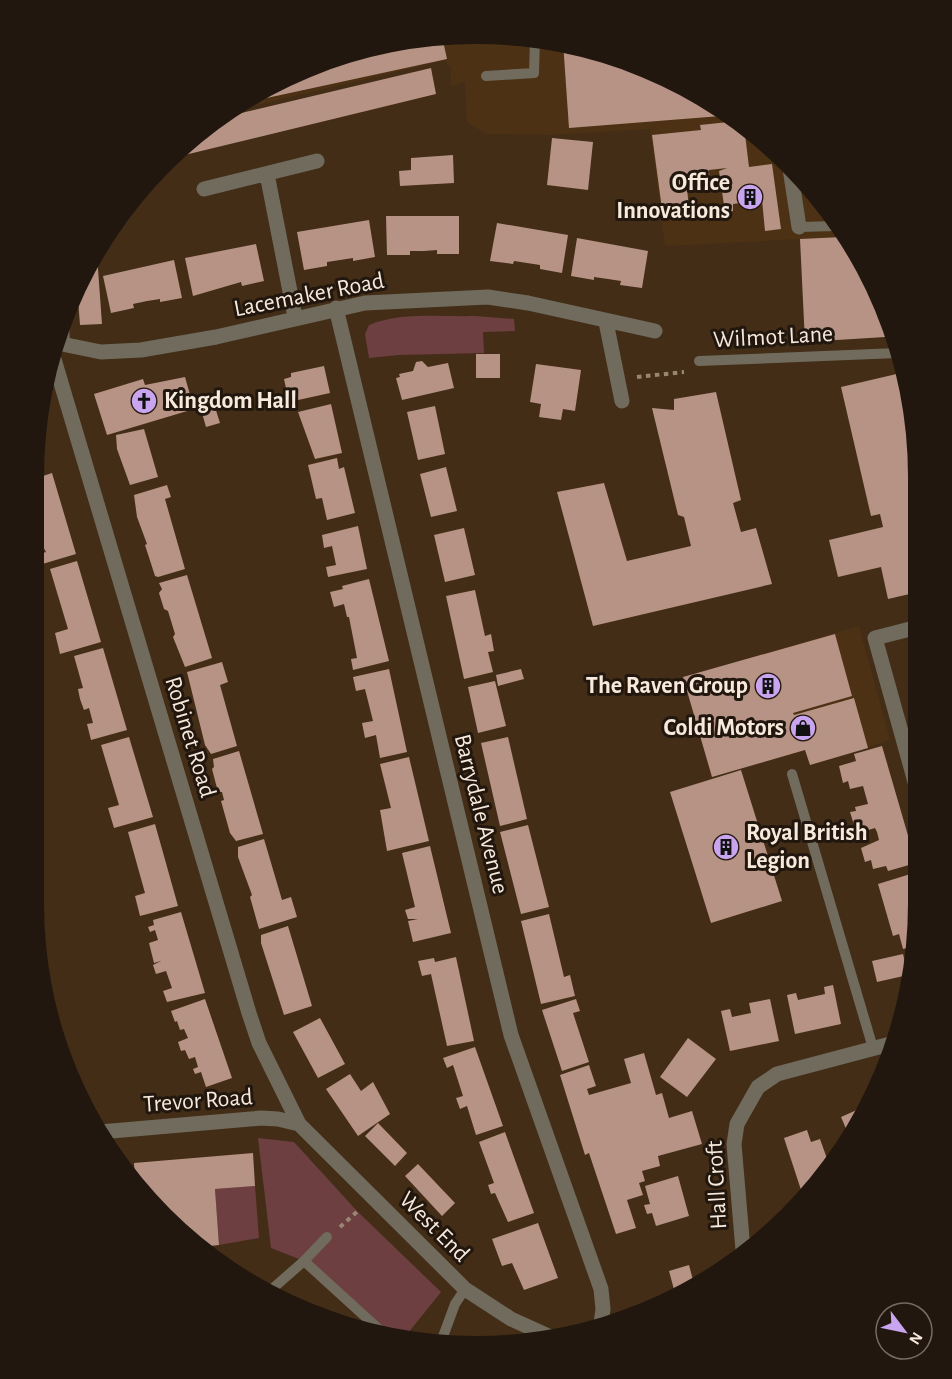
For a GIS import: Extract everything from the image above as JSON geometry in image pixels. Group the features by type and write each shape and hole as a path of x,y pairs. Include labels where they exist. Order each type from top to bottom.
{"street":[{"path":"204,189 317,161"},
{"path":"267,174 295,317"},
{"path":"792,181 799,227"},
{"name":"Lacemaker Road","path":"64,345 101,352 141,350 216,337 336,308 399,299 488,297 528,303 655,331"},
{"name":"Barrydale Avenue","path":"336,308 511,1035 601,1289 602,1317"},
{"path":"606,322 622,401"},
{"name":"Robinet Road","path":"57,369 249,1013 259,1043 299,1124"},
{"path":"908,630 875,638 908,751"},
{"name":"Hall Croft","path":"742,1243 734,1144 737,1124 758,1088 777,1074 885,1045"},
{"name":"Trevor Road","path":"108,1130 261,1118 299,1124"},
{"name":"West End","path":"299,1124 465,1289 512,1318 538,1331"}],"lane":[{"path":"486,76 534,73 535,47"},
{"path":"799,227 829,226"},
{"name":"Wilmot Lane","path":"699,361 891,353"},
{"path":"792,774 873,1048"},
{"path":"275,1286 327,1238"},
{"path":"304,1261 372,1323"},
{"path":"443,1335 455,1304 465,1289"}],"path":[{"name":"Wilmot Lane","path":"617,379 685,372 699,361"},
{"path":"327,1238 374,1198"}],"shaded area":[{"path":"448,44 504,44 588,58 642,76 716,116 782,170 837,237 665,246 650,129 551,135 486,134 467,122 465,82 451,86 451,65 447,65 446,60 251,107 310,76 337,66 420,47"},
{"path":"475,316 514,319 515,331 483,332 484,353 369,358 365,334 369,325 394,318"},
{"path":"859,626 890,740 810,765 805,750 712,777 683,677"},
{"path":"258,1138 294,1142 357,1211 441,1292 410,1330 372,1323 304,1261 271,1248"},
{"path":"255,1186 259,1238 219,1245 215,1189"}],"building":[{"path":"444,44 447,59 265,98 310,76 364,58"},
{"path":"564,53 615,66 642,76 692,101 716,116 569,128"},
{"path":"431,68 436,94 187,154 240,113"},
{"path":"725,122 746,138 749,167 772,164 781,229 765,231 762,200 733,204 733,211 725,212 719,171 727,168 709,170 710,187 687,189 689,207 662,209 652,135 701,130 700,125"},
{"path":"552,138 593,142 588,190 547,185"},
{"path":"453,155 454,183 400,186 399,171 411,170 411,158"},
{"path":"386,216 459,216 459,254 437,254 437,250 410,251 410,255 387,255"},
{"path":"369,220 375,257 327,262 327,266 304,270 297,232"},
{"path":"497,223 568,235 562,273 540,269 540,265 514,261 513,264 490,261"},
{"path":"837,237 864,285 885,337 805,342 800,239"},
{"path":"577,238 648,251 642,288 620,285 621,281 571,276"},
{"path":"256,244 264,281 242,286 241,282 193,296 185,258"},
{"path":"174,260 182,298 160,302 160,299 147,301 133,304 134,308 111,313 103,276"},
{"path":"98,266 102,324 80,325 78,305"},
{"path":"476,354 500,354 500,378 476,378"},
{"path":"422,361 428,367 448,363 454,388 402,400 396,378 400,377 399,374 413,371 416,362"},
{"path":"536,364 581,370 575,411 563,409 561,420 539,417 541,404 530,402"},
{"path":"324,366 330,393 289,402 284,379 291,377 291,373"},
{"path":"896,374 908,448 908,594 888,599 881,567 838,577 829,540 883,527 880,514 871,516 841,387"},
{"name":"Kingdom Hall","path":"185,377 194,409 107,435 94,394 143,379 145,385"},
{"path":"716,392 741,500 733,503 741,532 756,528 772,584 593,626 557,492 604,483 627,561 691,546 684,517 678,515 652,408 674,410 674,399"},
{"path":"213,401 220,423 206,427 200,406"},
{"path":"331,404 342,453 315,459 298,412"},
{"path":"435,406 445,454 418,460 407,412"},
{"path":"144,429 158,477 130,485 117,449 116,435"},
{"path":"337,458 339,469 344,467 355,513 327,520 322,498 316,499 308,465"},
{"path":"446,467 457,511 431,517 420,474"},
{"path":"52,473 76,554 44,564 44,553 46,552 44,548 44,476"},
{"path":"167,485 171,497 165,499 185,569 158,577 155,576 145,545 147,544 137,517 134,495"},
{"path":"358,526 367,569 328,577 326,567 336,565 332,546 324,548 322,535"},
{"path":"464,528 475,575 445,582 434,535"},
{"path":"77,561 101,642 60,654 55,633 68,629 50,569"},
{"path":"187,575 212,658 185,667 173,637 175,634 168,611 164,609 159,593 162,589 159,583"},
{"path":"369,579 389,661 353,670 351,659 357,658 349,617 347,617 344,604 334,607 330,592 343,589 342,586"},
{"path":"475,590 485,636 491,634 494,651 488,652 493,672 464,679 446,596"},
{"path":"835,634 852,696 793,713 794,715 854,698 868,748 810,765 805,750 712,777 683,677"},
{"path":"103,648 127,730 91,740 87,724 93,723 89,708 84,710 80,699 78,689 83,688 74,656"},
{"path":"222,662 228,682 220,685 237,746 211,754 205,745 187,672"},
{"path":"389,669 407,752 380,758 376,735 365,738 362,723 373,721 365,689 356,691 353,677"},
{"path":"521,669 524,679 498,686 496,675"},
{"path":"495,681 506,726 478,733 468,687"},
{"path":"129,737 153,817 114,828 108,808 119,805 101,745"},
{"path":"508,737 527,819 500,826 481,743"},
{"path":"882,746 908,835 908,865 888,871 886,866 873,869 871,860 865,862 861,848 879,840 875,828 862,832 859,823 854,825 850,812 856,811 855,807 868,804 863,786 850,789 848,781 843,783 839,766 856,761 854,754"},
{"path":"239,751 263,834 236,841 230,833 221,801 224,800 222,792 218,792 212,769 213,759"},
{"path":"409,757 429,841 387,851 380,810 391,808 380,764"},
{"name":"Royal British Legion","path":"741,770 782,901 711,923 670,792"},
{"path":"155,824 178,906 140,916 135,896 145,893 128,832"},
{"path":"528,825 549,907 521,914 500,832"},
{"path":"264,839 282,900 291,897 297,917 259,929 250,897 252,895 238,857 238,847"},
{"path":"430,846 451,933 413,942 408,921 418,919 408,919 405,910 415,907 402,853"},
{"path":"908,875 906,948 903,949 899,934 893,936 878,884"},
{"path":"181,912 205,993 167,1002 163,991 172,988 166,971 156,974 153,965 161,961 154,963 149,943 158,940 155,930 150,932 148,927 154,925 153,920"},
{"path":"549,914 564,977 570,975 575,996 541,1004 521,921"},
{"path":"288,926 312,1006 284,1015 261,943 261,935"},
{"path":"903,954 905,961 902,976 877,982 872,961"},
{"path":"456,957 474,1041 447,1046 431,974 422,976 418,961 434,958 435,962"},
{"path":"833,985 841,1024 795,1034 787,995 796,993 798,1000 825,994 824,987"},
{"path":"205,999 232,1078 206,1087 201,1072 195,1074 193,1069 198,1067 195,1057 189,1059 185,1050 181,1051 178,1042 188,1038 184,1029 180,1030 171,1011"},
{"path":"576,999 580,1011 573,1013 589,1062 562,1071 542,1010"},
{"path":"770,999 779,1041 730,1051 721,1011 730,1009 732,1017 751,1013 749,1003"},
{"path":"320,1018 345,1064 318,1078 293,1032"},
{"path":"688,1038 716,1059 687,1097 660,1077"},
{"path":"475,1047 503,1126 476,1135 467,1106 460,1109 456,1098 463,1096 453,1065 447,1068 443,1058"},
{"path":"644,1053 656,1095 662,1093 669,1118 692,1111 702,1144 658,1156 660,1166 642,1171 645,1181 639,1183 643,1195 627,1200 636,1228 616,1234 589,1153 585,1155 560,1075 589,1065 596,1086 587,1089 589,1095 631,1083 624,1059"},
{"path":"350,1074 361,1091 373,1082 390,1114 358,1136 326,1089"},
{"path":"855,1111 846,1128 841,1117"},
{"path":"378,1123 407,1153 395,1166 365,1136"},
{"path":"807,1130 811,1142 820,1139 826,1156 801,1189 784,1138"},
{"path":"505,1132 534,1213 508,1222 495,1193 491,1194 488,1185 494,1183 479,1142"},
{"path":"253,1153 255,1186 215,1189 219,1245 213,1246 170,1209 134,1168 134,1163"},
{"path":"418,1164 455,1203 442,1216 405,1176"},
{"path":"678,1176 689,1216 656,1226 652,1213 647,1214 644,1205 650,1204 645,1186"},
{"path":"538,1223 558,1278 524,1290 512,1263 502,1266 492,1239"},
{"path":"689,1265 692,1278 673,1288 669,1271"}],"place":[{"name":"Office Innovations","path":"750,197"},
{"name":"Kingdom Hall","path":"144,401"},
{"name":"The Raven Group","path":"768,686"},
{"name":"Coldi Motors","path":"803,728"},
{"name":"Royal British Legion","path":"726,847"}]}
